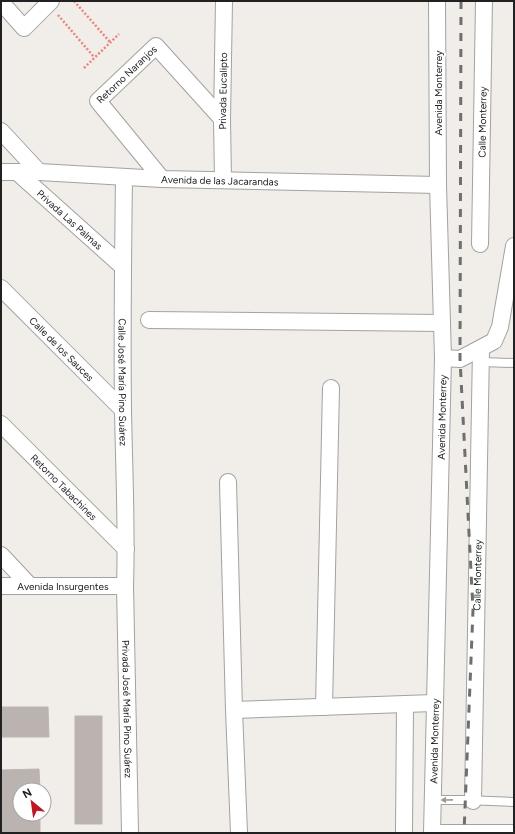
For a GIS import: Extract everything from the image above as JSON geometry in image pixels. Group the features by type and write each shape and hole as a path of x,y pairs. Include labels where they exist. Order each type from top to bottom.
{"street":[{"name":"Privada Eucalipto","path":"223,180 222,120 224,1"},
{"name":"Avenida Monterrey","path":"432,831 443,358 438,185 437,1"},
{"name":"Calle Monterrey","path":"480,244 484,1"},
{"path":"1,2 24,28 50,2"},
{"name":"Retorno Naranjos","path":"162,179 98,101 156,46 222,120"},
{"path":"1,131 39,172"},
{"name":"Avenida de las Jacarandas","path":"1,172 39,172 124,178 438,185"},
{"name":"Privada Las Palmas","path":"17,172 122,266"},
{"name":"Calle José María Pino Suárez","path":"124,178 122,266 126,549 125,586"},
{"path":"443,358 460,359 481,355 494,341 500,327 514,246"},
{"name":"Calle de los Sauces","path":"1,288 123,410"},
{"path":"149,320 442,323"},
{"name":"Calle Monterrey","path":"473,801 481,355"},
{"path":"324,707 331,388"},
{"name":"Retorno Tabachines","path":"1,424 126,549"},
{"path":"228,482 239,833"},
{"path":"1,555 30,586"},
{"name":"Avenida Insurgentes","path":"1,586 125,586"},
{"name":"Privada José María Pino Suárez","path":"125,586 130,833"},
{"path":"234,710 434,703"},
{"path":"404,833 405,704"}],"lane":[{"path":"481,355 514,363"},
{"path":"433,800 514,802"},
{"path":"432,831 514,829"}],"path":[{"path":"74,1 110,42"},
{"path":"50,2 94,57"},
{"path":"84,68 119,34"}],"building":[{"path":"1,707 48,707 49,737 1,737"},
{"path":"75,716 102,716 102,824 75,824"},
{"path":"39,769 40,782 12,782 12,822 40,822 40,833 1,833 1,770"}],"railway":[{"path":"461,1 460,359 473,610 464,833"}]}
